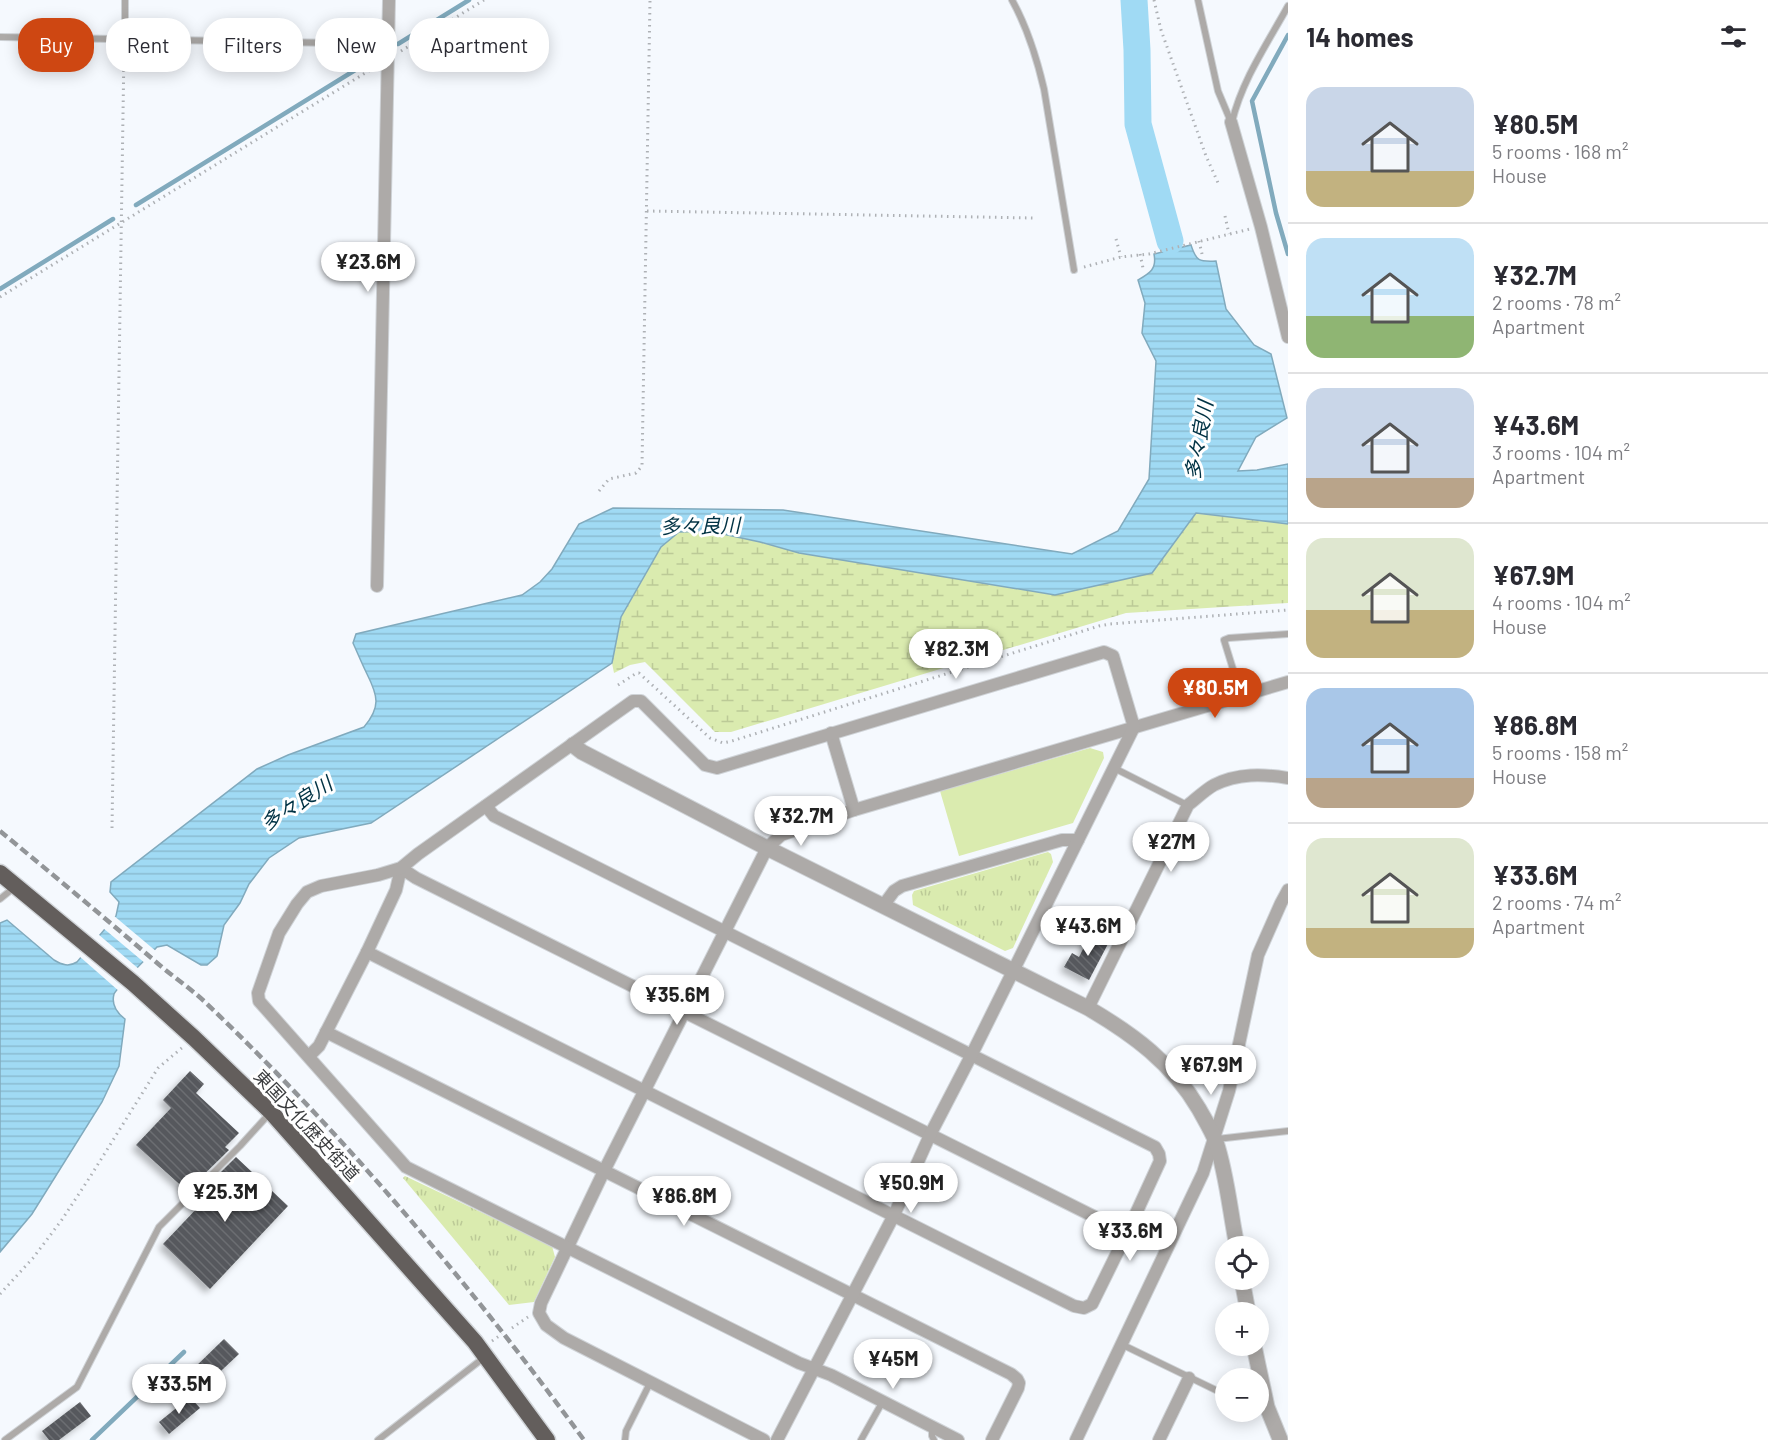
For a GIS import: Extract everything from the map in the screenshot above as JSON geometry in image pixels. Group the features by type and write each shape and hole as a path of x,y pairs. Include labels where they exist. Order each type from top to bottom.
{"highway":[{"name":"東国文化歴史街道","path":"0,873 133,983 270,1112 488,1349 547,1440"}],"street":[{"path":"388,0 388,18"},
{"path":"377,586 388,72"},
{"path":"1231,122 1261,227 1288,337"},
{"path":"777,1440 814,1368 894,1215 930,1135 1134,727 1113,656 1104,652 717,768 705,765 641,702 633,702 401,868 321,886 307,892 279,933 258,993 259,1001 406,1167 799,1363 814,1368 831,1375 883,1401 933,1434 958,1440"},
{"path":"764,1440 564,1338 546,1325 539,1313 541,1303 604,1171 766,848 781,836 854,810 1288,682"},
{"path":"831,733 854,810"},
{"path":"573,745 582,752 766,848 1120,1026 1147,1047 1178,1077 1215,1139 1235,1236"},
{"path":"1088,1008 1188,806 1213,785 1239,777 1263,774 1288,777"},
{"path":"367,952 1074,1306 1084,1308 1092,1305 1160,1161 1155,1147 494,816 486,806"},
{"path":"883,906 894,891 902,886 1062,840 1078,840"},
{"path":"309,1056 319,1046 367,952 396,890 401,868"},
{"path":"401,868 416,878 1127,1233"},
{"path":"1076,1440 1198,1183 1215,1139 1229,1091 1258,955 1288,890"},
{"path":"326,1032 1011,1374 1017,1379 1018,1388 992,1440"},
{"path":"1160,1440 1189,1378"},
{"path":"1269,1418 1281,1439"}],"lane":[{"path":"125,0 125,18"},
{"path":"1012,0 1032,50 1044,89 1074,270"},
{"path":"1198,0 1218,91 1231,122"},
{"path":"1231,122 1244,83 1288,6"},
{"path":"0,37 106,39"},
{"path":"191,40 315,43"},
{"path":"1240,695 1224,640 1288,634"},
{"path":"1114,768 1188,806"},
{"path":"0,899 16,886"},
{"path":"5,1440 77,1387 159,1227 240,1146 270,1112"},
{"path":"1215,1139 1288,1131"},
{"path":"1122,1345 1215,1390"},
{"path":"378,1440 488,1349"},
{"path":"625,1440 650,1383"},
{"path":"861,1440 883,1401"}],"path":[{"path":"397,53 484,0"},
{"path":"598,491 609,479 636,473 642,466 650,0"},
{"path":"1154,0 1161,30 1206,156 1219,185"},
{"path":"112,828 124,72"},
{"path":"0,297 367,72"},
{"path":"647,211 1033,218"},
{"path":"1225,216 1229,234"},
{"path":"1074,270 1121,257 1151,253 1261,227"},
{"path":"1116,239 1121,257"},
{"path":"1199,241 1202,254"},
{"path":"1140,254 1143,268"},
{"path":"618,685 639,673 710,738 723,742 732,741 1100,626 1288,610"},
{"path":"0,1294 33,1258 61,1221 158,1068 194,1038"},
{"path":"512,1328 539,1313"},
{"path":"488,1349 502,1334"}],"green space":[{"path":"1196,513 1288,524 1288,603 1126,613 731,732 715,732 645,662 630,665 614,673 612,663 621,617 661,547 679,532 709,531 799,553 1055,595 1152,573"},
{"path":"1090,748 1103,752 1104,758 1073,823 959,856 940,791"},
{"path":"1048,852 1053,862 1013,948 1005,951 913,905 914,891"},
{"path":"405,1176 552,1246 555,1257 534,1302 509,1305 403,1178"}],"water":[{"path":"1191,245 1199,259 1216,261 1226,309 1254,345 1271,354 1287,418 1256,437 1238,471 1288,464 1288,524 1196,513 1152,573 1055,595 799,553 709,531 679,532 661,547 621,617 612,663 371,823 299,838 269,858 249,884 240,903 224,925 217,956 207,965 201,965 167,945 157,947 127,978 116,990 113,998 115,1008 125,1019 119,1066 102,1102 32,1214 0,1252 0,923 7,920 57,962 68,965 77,962 116,916 119,902 110,892 111,882 257,769 364,727 373,713 376,701 374,689 353,643 356,634 522,595 540,582 552,569 579,524 613,508 783,510 1072,554 1118,531 1149,479 1156,361 1142,333 1145,303 1138,280 1152,270 1154,254"}],"pier":[{"path":"113,915 157,952 146,964 103,928"},
{"path":"98,934 140,970 120,992 79,956"}],"building":[{"path":"1091,933 1109,942 1089,980 1064,967 1072,953 1079,957"},
{"path":"190,1071 204,1084 196,1093 239,1133 225,1147 229,1150 187,1191 136,1145 171,1108 163,1100"},
{"path":"236,1157 288,1206 210,1289 163,1244 201,1204 195,1198"},
{"path":"224,1339 239,1354 206,1385 192,1370"},
{"path":"190,1397 200,1408 169,1434 159,1422"},
{"path":"80,1402 91,1416 59,1440 49,1440 42,1431"}],"waterway":[{"path":"398,44 469,0"},
{"name":"多々良川","path":"1134,0 1138,124 1170,241"},
{"path":"1288,35 1252,101 1276,213 1288,254"},
{"path":"136,205 352,72"},
{"path":"0,289 113,219"},
{"path":"92,1440 184,1352"}],"railway":[{"path":"0,831 199,997 307,1105 451,1268 584,1440"}]}
